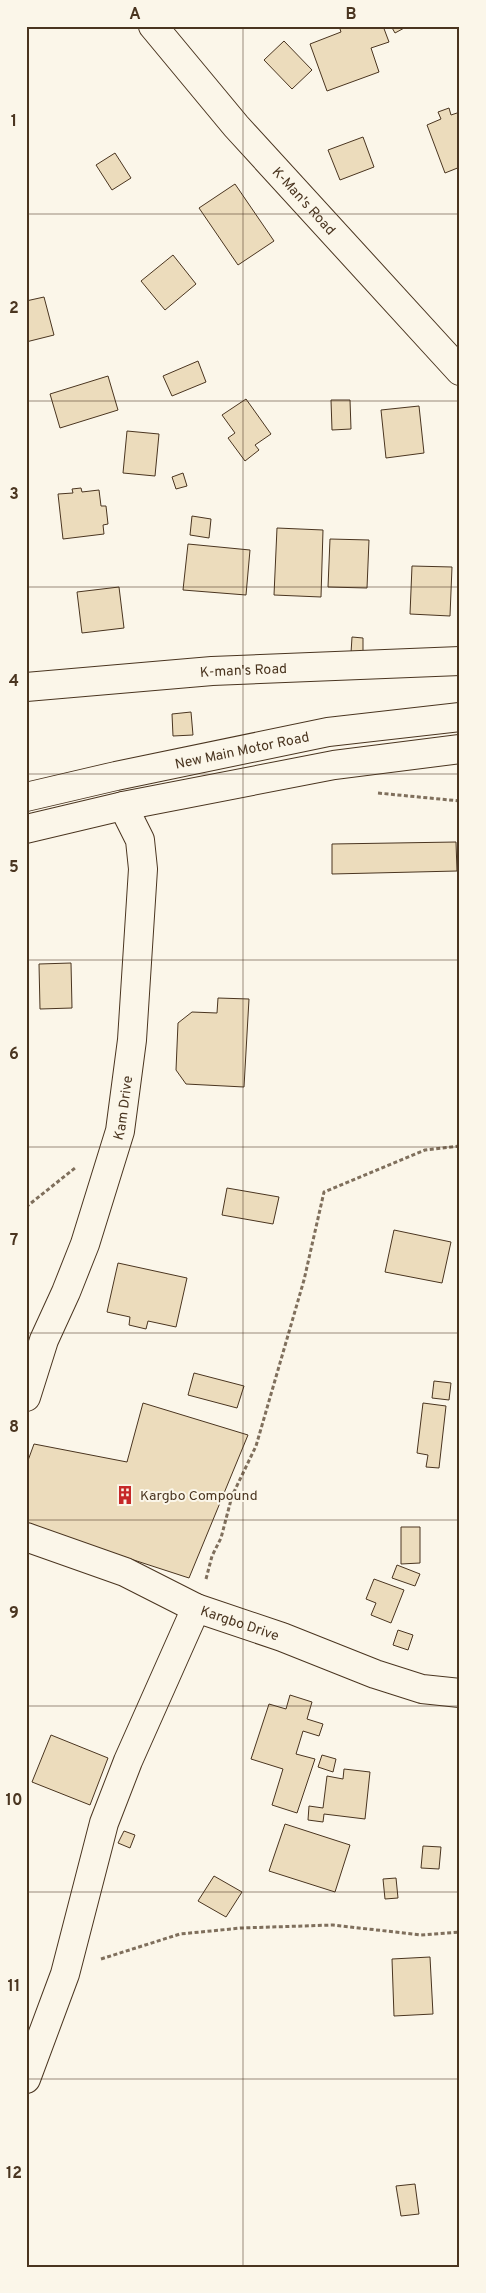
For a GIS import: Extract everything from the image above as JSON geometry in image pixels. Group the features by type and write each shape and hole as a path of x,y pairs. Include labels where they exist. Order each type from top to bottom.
{"main road":[{"name":"K-Man's Road","path":"153,26 236,126 460,371"},
{"name":"K-man's Road","path":"26,687 212,672 460,661"},
{"name":"New Main Motor Road","path":"26,797 116,776 328,732 460,717"},
{"path":"26,829 124,806 334,765 460,748"},
{"name":"Kam Drive","path":"26,1396 44,1340 85,1244 120,1131 132,1040 143,868 140,840 124,806"},
{"name":"Kargbo Drive","path":"26,1537 125,1572 196,1608 282,1638 375,1674 422,1690 460,1693"},
{"path":"26,2079 65,1974 104,1823 128,1761 196,1608"}],"path":[{"path":"196,1608 212,1556 221,1538 232,1496 256,1446 304,1280 324,1192 425,1150 460,1146"},
{"path":"65,1974 114,1954 180,1934 241,1928 333,1925 420,1935 460,1932"}],"building":[{"path":"339,26 383,26 389,42 371,48 379,72 327,91 310,44 341,32"},
{"path":"391,26 405,26 406,27 395,33"},
{"path":"284,41 312,70 292,89 264,60"},
{"path":"449,108 451,115 460,112 460,167 445,173 427,125 441,119 438,112"},
{"path":"363,137 374,167 340,180 328,150"},
{"path":"115,153 131,178 112,190 96,165"},
{"path":"235,184 274,241 238,265 199,208"},
{"path":"173,255 196,284 165,310 141,281"},
{"path":"44,297 54,335 26,342 26,301"},
{"path":"198,361 206,382 172,396 163,376"},
{"path":"108,376 118,410 60,428 50,394"},
{"path":"246,399 271,434 255,445 259,450 245,461 228,438 235,433 222,415"},
{"path":"331,400 350,400 351,429 332,430"},
{"path":"419,406 424,453 386,458 381,410"},
{"path":"127,431 159,434 155,476 123,473"},
{"path":"183,473 187,486 176,489 172,477"},
{"path":"81,488 82,492 99,490 101,506 106,506 108,524 103,525 104,534 63,539 58,494 73,493 72,489"},
{"path":"192,516 211,519 209,538 190,535"},
{"path":"277,528 323,530 321,597 274,595"},
{"path":"330,539 369,540 367,588 328,587"},
{"path":"188,544 250,550 246,595 183,590"},
{"path":"412,566 452,567 450,616 410,614"},
{"path":"119,587 124,628 82,633 77,592"},
{"path":"352,637 363,638 363,653 351,653"},
{"path":"191,712 193,735 173,736 172,714"},
{"path":"456,842 457,871 332,874 332,844"},
{"path":"71,963 72,1008 40,1009 39,964"},
{"path":"218,998 249,999 244,1087 186,1084 176,1070 178,1023 192,1012 217,1013"},
{"path":"227,1188 279,1197 273,1224 222,1215"},
{"path":"394,1230 451,1242 442,1283 385,1272"},
{"path":"118,1263 187,1278 176,1327 148,1321 146,1329 129,1325 130,1317 107,1312"},
{"path":"194,1373 244,1386 237,1408 188,1395"},
{"path":"434,1381 451,1383 449,1400 432,1398"},
{"name":"Kargbo Compound","path":"143,1403 248,1435 189,1578 26,1525 26,1466 34,1444 127,1462"},
{"path":"423,1403 446,1406 439,1468 426,1467 428,1455 417,1453"},
{"path":"401,1527 420,1527 420,1563 401,1564"},
{"path":"397,1565 420,1574 415,1586 392,1578"},
{"path":"374,1579 404,1590 391,1623 371,1615 376,1603 366,1599"},
{"path":"398,1630 413,1635 408,1650 393,1645"},
{"path":"290,1695 312,1702 307,1719 323,1724 319,1736 303,1731 296,1754 315,1759 297,1813 272,1805 283,1769 251,1759 269,1704 286,1709"},
{"path":"51,1735 108,1758 90,1805 32,1782"},
{"path":"322,1755 336,1759 333,1772 318,1767"},
{"path":"344,1769 370,1772 365,1819 324,1814 323,1822 308,1820 309,1806 323,1808 327,1776 343,1779"},
{"path":"285,1824 350,1845 335,1892 269,1871"},
{"path":"124,1831 135,1835 130,1848 118,1843"},
{"path":"423,1846 441,1847 439,1869 421,1868"},
{"path":"214,1876 242,1892 226,1917 198,1901"},
{"path":"396,1878 398,1898 385,1899 383,1879"},
{"path":"430,1957 433,2014 394,2016 392,1959"},
{"path":"415,2184 419,2214 401,2216 396,2186"}],"place":[{"name":"Kargbo Compound","path":"125,1495"}]}
